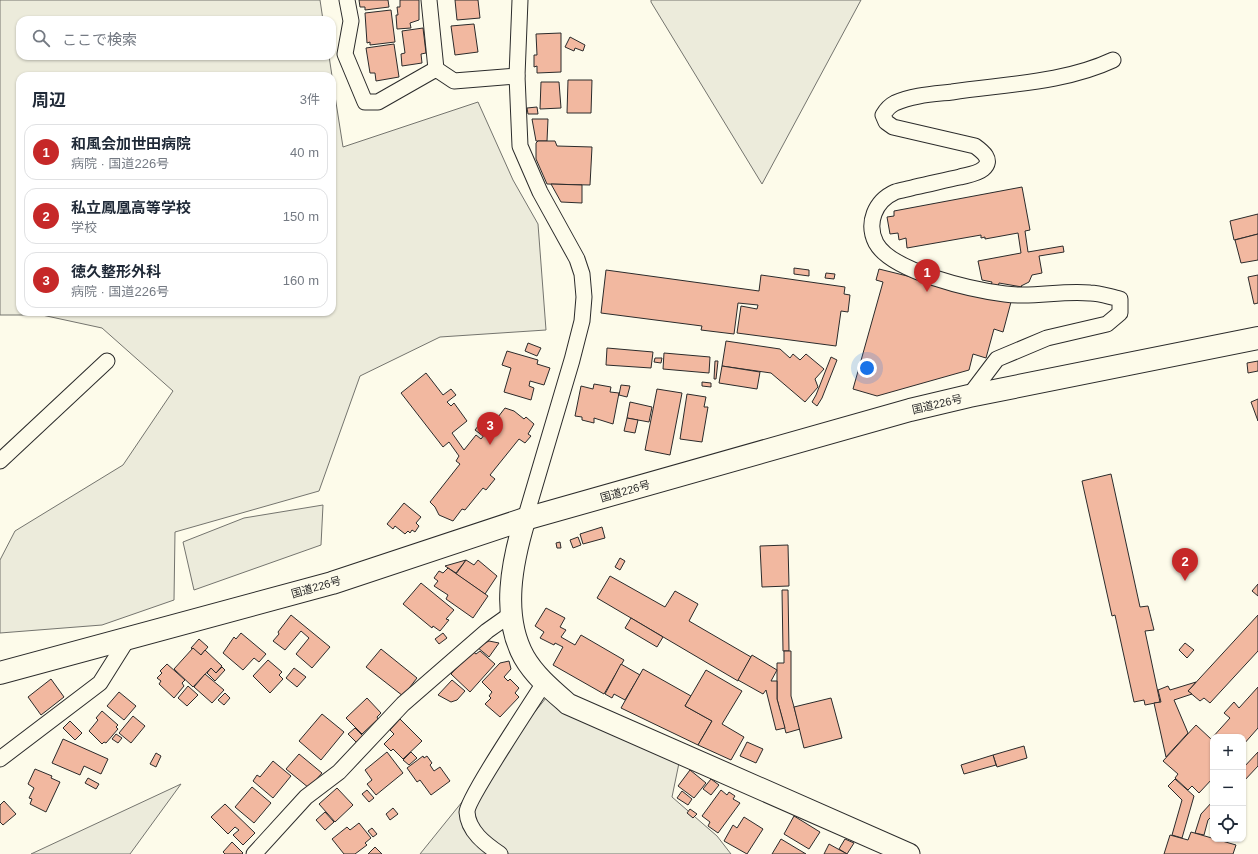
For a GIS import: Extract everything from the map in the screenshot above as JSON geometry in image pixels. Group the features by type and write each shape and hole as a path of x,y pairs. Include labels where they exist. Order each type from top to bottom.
{"highway":[{"name":"国道226号","path":"1,673 98,645 127,640 332,583 525,519 910,410 969,396 1258,338"}],"street":[{"path":"347,0 351,21 346,54 366,102 378,102 436,69"},
{"path":"429,0 436,69"},
{"path":"520,0 517,76 520,146 540,192 577,259 582,274 584,297 582,321 572,360 515,554 511,614 516,636 525,657 544,683 568,704 908,854"},
{"path":"969,396 997,359 1047,338 1107,324 1120,313 1120,299 1090,293 1006,294 952,282 910,269 884,254 876,243 871,231 871,221 875,211 882,201 895,192 982,170 986,165 986,157 984,152 975,146 894,127 886,122 883,115 887,109 896,102 922,96 1057,77 1101,65 1113,60"},
{"path":"436,69 454,80 517,76"},
{"path":"0,461 107,361"},
{"path":"254,854 306,797 339,772 404,704 487,631 511,614"},
{"path":"0,759 100,684 127,640"},
{"path":"500,854 487,845 472,830 467,811 476,790 544,683"}],"shaded area":[{"path":"0,0 320,0 322,16 16,16 16,60 330,60 331,72 16,72 16,315 0,315"},
{"path":"651,0 861,0 762,184 651,2"},
{"path":"336,102 343,147 478,102 513,180 538,224 546,330 440,337 360,376 319,491 175,532 174,600 102,625 0,633 0,560 15,531 123,465 173,391 102,328 47,316 336,316"},
{"path":"323,505 321,545 194,590 183,542 244,518"},
{"path":"546,698 679,763 672,797 717,836 731,854 420,854"},
{"path":"181,784 130,854 31,854"}],"building":[{"path":"359,0 388,0 389,7 365,10 365,7 360,7"},
{"path":"400,0 419,0 419,20 410,23 411,28 397,29 396,15 398,15 397,7 400,7"},
{"path":"455,0 478,0 480,18 457,20"},
{"path":"391,10 395,42 370,45 370,42 367,43 365,13"},
{"path":"474,24 478,52 455,55 451,26"},
{"path":"423,28 426,53 421,54 422,63 402,66 401,54 405,53 402,31"},
{"path":"561,33 561,72 537,73 537,66 534,67 534,55 537,55 536,34"},
{"path":"570,37 585,45 583,51 575,48 574,51 565,47"},
{"path":"394,44 399,77 376,81 375,73 370,73 366,48"},
{"path":"568,80 592,80 591,113 567,113"},
{"path":"541,82 559,82 561,108 540,109"},
{"path":"537,107 538,114 528,114 527,108"},
{"path":"532,119 548,119 547,141 536,141"},
{"path":"538,141 555,141 557,146 592,147 590,185 547,184 536,159 536,143"},
{"path":"551,184 582,185 582,203 561,202"},
{"path":"1022,187 1030,230 1025,231 1028,252 1063,246 1064,252 1039,256 1042,273 1032,275 1029,282 1021,286 1022,287 999,283 995,298 1011,302 1003,332 994,329 986,358 973,354 969,370 877,396 853,389 883,282 876,280 879,269 988,296 992,282 982,280 978,261 1021,253 1018,233 985,239 985,237 981,238 981,235 907,248 906,238 899,240 898,233 890,234 887,217 894,216 894,211"},
{"path":"1258,214 1258,234 1234,240 1230,221"},
{"path":"1258,234 1258,260 1241,263 1235,240"},
{"path":"794,268 809,270 809,276 794,274"},
{"path":"606,270 759,291 761,275 845,287 844,294 850,295 848,312 841,311 836,346 737,333 741,306 757,309 758,305 738,303 734,334 701,330 702,326 601,313"},
{"path":"826,273 835,274 834,279 825,278"},
{"path":"1258,275 1258,303 1254,304 1248,277"},
{"path":"726,341 780,349 790,358 793,354 800,360 806,354 824,369 815,379 818,387 805,402 771,373 722,366"},
{"path":"528,343 541,348 537,356 525,351"},
{"path":"607,348 653,352 651,368 606,365"},
{"path":"507,351 538,360 537,364 550,368 544,385 530,381 529,386 534,388 531,400 504,392 511,368 502,365"},
{"path":"664,353 710,357 709,373 663,369"},
{"path":"831,357 837,360 822,398 817,406 812,402"},
{"path":"655,358 662,358 661,363 654,362"},
{"path":"715,361 718,361 716,379 714,379"},
{"path":"1258,361 1258,371 1248,373 1247,363"},
{"path":"722,366 760,372 757,389 719,383"},
{"path":"426,373 443,395 451,389 456,395 447,402 451,406 454,403 467,421 452,433 464,450 476,435 481,439 505,408 514,411 524,419 526,417 534,424 528,434 531,436 525,443 519,439 490,475 495,479 486,490 483,488 465,510 462,509 453,521 439,515 435,507 430,502 460,464 456,461 459,456 449,442 443,447 401,393"},
{"path":"702,382 711,383 711,387 702,386"},
{"path":"594,384 611,387 610,392 619,393 613,424 594,418 594,423 582,420 582,417 575,416 581,386 593,389"},
{"path":"621,385 630,386 627,397 619,395"},
{"path":"657,389 682,393 670,455 645,450"},
{"path":"687,394 706,397 704,407 708,407 702,442 680,439"},
{"path":"1258,399 1258,421 1251,402"},
{"path":"630,402 652,407 649,422 627,418"},
{"path":"486,416 494,422 483,436 475,430"},
{"path":"627,418 638,420 635,433 624,431"},
{"path":"1111,474 1140,607 1148,606 1154,630 1145,631 1160,702 1145,705 1144,700 1134,702 1115,615 1112,616 1082,481"},
{"path":"404,503 421,517 416,523 419,526 415,532 412,530 410,533 408,531 405,534 395,526 393,529 387,524"},
{"path":"602,527 605,538 583,544 580,534"},
{"path":"578,537 581,545 573,548 570,540"},
{"path":"560,542 561,548 557,548 556,543"},
{"path":"788,545 789,586 762,587 760,546"},
{"path":"620,558 625,561 620,570 615,567"},
{"path":"466,560 456,573 445,566"},
{"path":"466,560 474,565 478,560 497,576 485,594 456,574"},
{"path":"448,568 488,596 473,618 446,599 448,595 434,586 438,581 434,578 439,571 443,573"},
{"path":"610,576 665,607 675,591 698,604 689,621 751,657 738,681 597,598"},
{"path":"421,583 454,610 446,619 449,620 440,631 433,626 432,628 403,604"},
{"path":"1258,584 1258,596 1252,591"},
{"path":"782,590 788,590 789,651 783,651"},
{"path":"546,608 565,618 560,627 566,630 561,637 575,645 581,635 624,660 604,694 553,665 563,647 555,643 554,645 540,638 544,632 535,626"},
{"path":"291,615 330,647 312,668 296,654 309,638 301,631 285,650 273,641"},
{"path":"1258,615 1258,651 1210,703 1204,698 1200,701 1188,691"},
{"path":"631,618 663,637 657,647 625,628"},
{"path":"241,633 266,654 259,662 254,658 243,670 223,653 234,637 236,639"},
{"path":"443,633 447,638 439,644 435,639"},
{"path":"199,639 208,647 201,655 191,648"},
{"path":"489,641 499,643 489,657 477,647"},
{"path":"1185,643 1194,650 1187,658 1179,650"},
{"path":"193,648 201,655 205,650 222,666 216,673 211,668 193,687 174,669"},
{"path":"381,649 417,678 403,696 366,667"},
{"path":"472,651 476,654 480,651 495,664 470,692 451,674"},
{"path":"784,651 791,651 791,696 800,729 786,733 777,699 777,663 784,663"},
{"path":"752,655 777,670 771,681 777,681 777,699 785,728 776,730 766,690 763,694 738,680"},
{"path":"268,660 282,672 279,675 283,679 270,693 253,676"},
{"path":"509,661 511,669 504,677 508,681 510,679 519,688 515,693 519,697 500,717 485,704 491,698 489,696 492,692 482,682 500,663"},
{"path":"167,664 185,680 182,683 184,686 174,698 159,684 161,681 157,678 162,673 160,671"},
{"path":"621,664 640,675 625,700 614,694 612,698 605,694"},
{"path":"222,667 225,670 215,681 207,673 211,668 216,673"},
{"path":"294,668 306,677 297,687 286,678"},
{"path":"643,669 691,696 685,706 712,721 698,745 621,708"},
{"path":"706,670 742,691 722,724 744,737 731,760 698,745 712,721 685,706"},
{"path":"205,674 224,690 212,703 194,687"},
{"path":"51,679 64,697 41,715 28,697"},
{"path":"452,680 465,691 457,700 451,702 438,695"},
{"path":"1196,682 1188,691 1192,694 1174,700 1188,733 1166,757 1154,703 1161,702 1158,690 1168,686 1170,690"},
{"path":"188,686 198,695 187,706 178,698"},
{"path":"1258,687 1258,728 1246,742 1246,734 1216,734 1230,718 1224,713 1234,702 1239,708"},
{"path":"119,692 136,706 124,720 107,706"},
{"path":"225,693 230,698 224,705 218,700"},
{"path":"367,698 381,713 377,717 378,719 362,734 346,718"},
{"path":"831,698 842,738 804,748 794,707"},
{"path":"102,711 118,725 116,727 118,729 106,743 104,742 102,744 89,731 98,720 96,718"},
{"path":"322,714 344,732 321,760 299,741"},
{"path":"133,716 145,726 131,743 119,733"},
{"path":"400,719 422,741 403,759 393,749 391,751 384,744 394,734 390,730"},
{"path":"70,721 82,733 75,740 63,728"},
{"path":"1196,725 1210,738 1210,781 1199,793 1192,786 1188,790 1175,778 1178,774 1163,761"},
{"path":"355,728 364,737 357,743 348,734"},
{"path":"116,734 122,738 118,743 112,739"},
{"path":"63,739 108,759 101,774 84,766 80,775 52,763"},
{"path":"747,742 763,749 756,763 740,756"},
{"path":"1024,746 1027,758 997,767 993,755"},
{"path":"387,752 403,773 376,795 367,784 372,780 365,770"},
{"path":"411,752 417,758 409,765 403,760"},
{"path":"1258,752 1258,766 1246,779 1246,765"},
{"path":"156,753 161,756 156,767 150,764"},
{"path":"299,754 322,773 309,788 286,769"},
{"path":"993,755 996,765 964,774 961,765"},
{"path":"423,756 424,758 427,756 432,763 430,765 434,771 440,767 450,781 431,795 420,780 417,782 407,768"},
{"path":"273,761 291,776 273,798 253,781 257,775 260,777"},
{"path":"35,769 52,776 51,778 60,782 46,812 30,804 32,799 29,798 34,788 28,784"},
{"path":"690,770 706,783 694,798 678,786"},
{"path":"88,778 99,784 96,789 85,783"},
{"path":"711,779 719,785 711,795 703,789"},
{"path":"1175,779 1194,796 1182,838 1172,835 1182,800 1168,786"},
{"path":"252,787 271,803 254,823 235,807"},
{"path":"337,788 353,805 335,822 319,804"},
{"path":"367,790 374,798 369,802 362,794"},
{"path":"721,790 727,795 729,792 735,796 733,799 740,803 718,833 708,826 710,822 702,816"},
{"path":"682,791 692,799 688,805 677,798"},
{"path":"4,801 16,814 3,825 0,822 0,805"},
{"path":"225,804 255,833 243,845 233,835 239,830 235,827 228,834 211,817"},
{"path":"1210,804 1210,818 1208,820 1204,835 1195,833 1201,814"},
{"path":"393,808 398,814 390,820 386,814"},
{"path":"690,809 697,814 693,818 687,813"},
{"path":"325,812 334,822 325,830 316,820"},
{"path":"794,816 820,832 809,849 784,834"},
{"path":"744,817 763,829 747,854 724,841 733,825 737,828"},
{"path":"359,823 371,838 365,843 367,845 355,854 344,854 332,839 347,827 350,830"},
{"path":"372,828 377,834 373,837 368,831"},
{"path":"1191,832 1210,837 1210,842 1226,842 1236,845 1233,854 1164,854 1170,835 1188,840"},
{"path":"781,839 806,854 772,854"},
{"path":"845,839 854,843 847,854 839,849"},
{"path":"232,842 243,853 242,854 225,854 223,852"},
{"path":"829,844 847,854 824,854"},
{"path":"375,847 382,854 368,854"}],"place":[{"name":"和風会加世田病院","path":"927,292"},
{"name":"徳久整形外科","path":"490,445"},
{"name":"私立鳳凰高等学校","path":"1185,581"}]}
